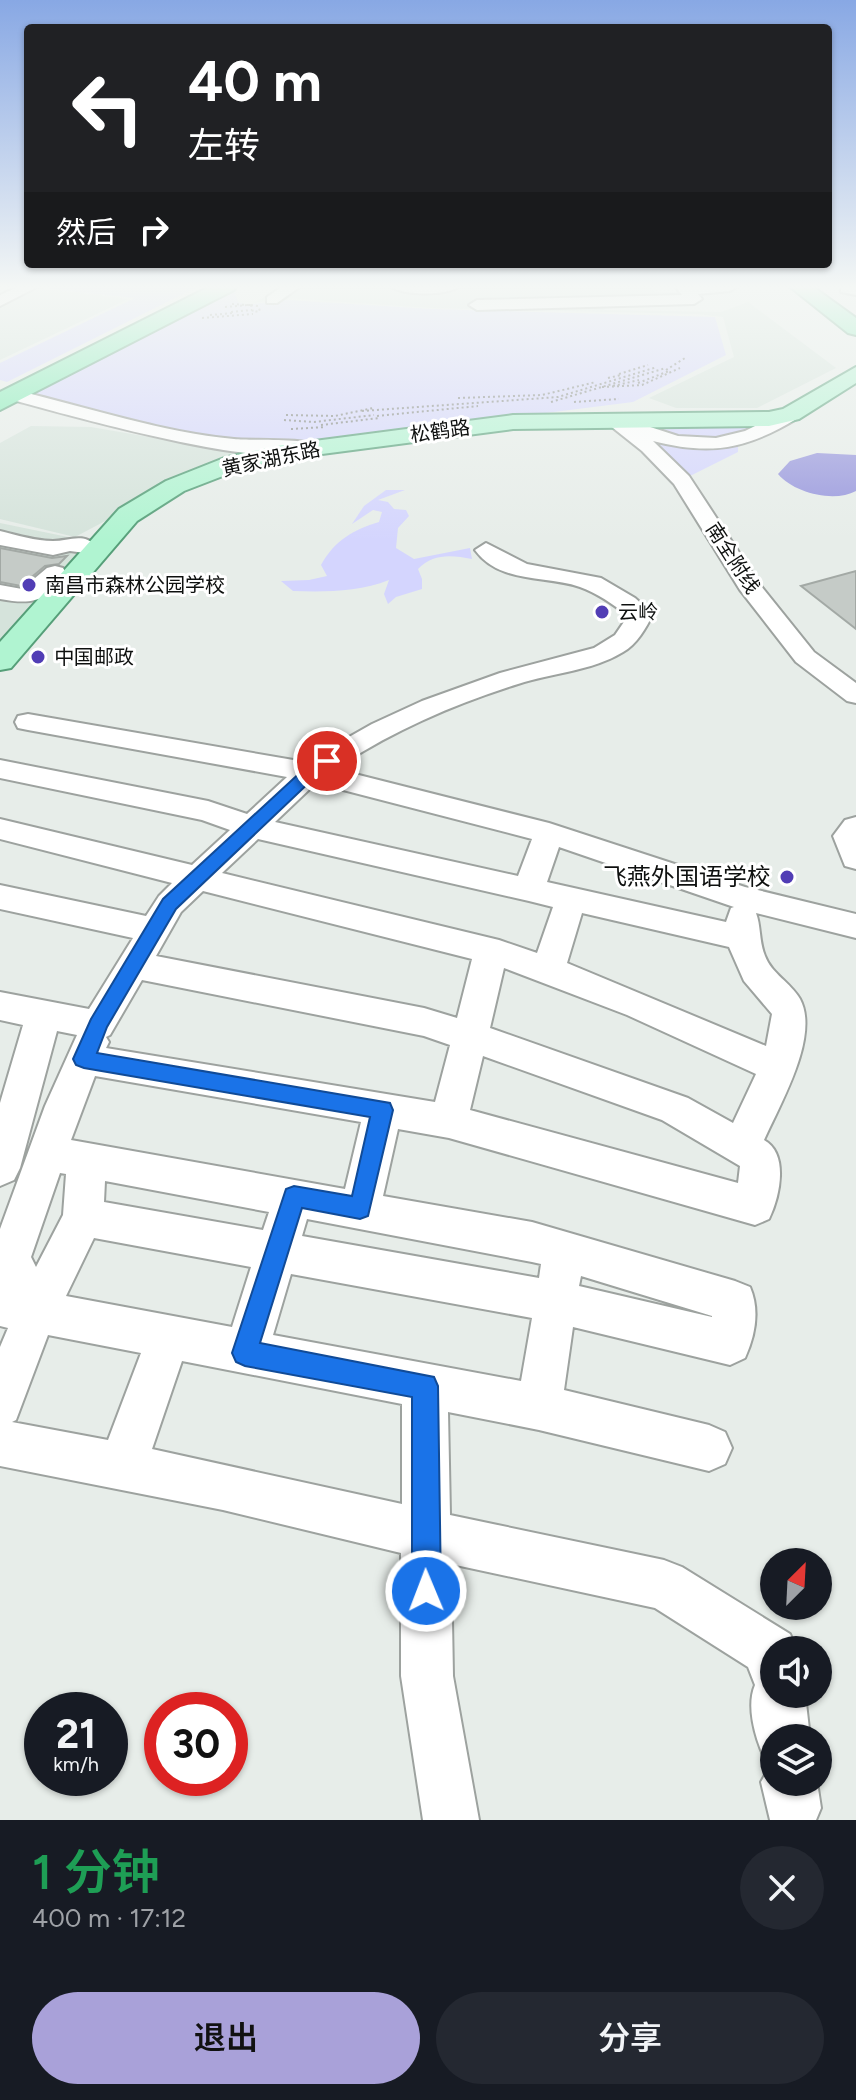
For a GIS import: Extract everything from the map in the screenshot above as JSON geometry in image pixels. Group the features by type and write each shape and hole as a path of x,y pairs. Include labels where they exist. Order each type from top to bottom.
{"highway":[{"path":"6,396 52,371"},
{"path":"6,396 69,371"}],"main road":[{"name":"松鹤路","path":"340,437 513,422 745,422 791,414 856,374"},
{"name":"黄家湖东路","path":"0,661 65,575 128,515 175,486 233,463 340,437"}],"street":[{"name":"松鹤路","path":"6,396 194,441 251,448 340,437"},
{"name":"南全附线","path":"612,420 649,447 682,480 752,590 805,657 856,695"},
{"path":"0,538 73,553 65,575 27,597 0,592"},
{"path":"53,548 70,544 85,546"},
{"path":"83,1217 67,1156 91,1042 170,904 310,772 344,749 431,706 513,677 564,666 616,646 632,630 641,614 620,598 577,578 547,577 510,568 486,550"},
{"path":"28,722 310,772 549,833 742,898 856,926"},
{"path":"0,769 208,811 252,827 743,938"},
{"path":"856,827 848,836 856,858"},
{"path":"0,829 491,951 548,969 679,1021 776,1067"},
{"path":"529,890 549,833"},
{"path":"0,897 154,930"},
{"path":"741,1147 784,1050 789,1015 774,989 752,967 743,938 742,898"},
{"path":"548,969 571,899"},
{"path":"449,1121 491,951"},
{"path":"0,1006 44,1014 91,1042 383,1110 449,1121 755,1206 761,1158 675,1109 424,1022 134,965"},
{"path":"0,1168 11,1088 44,1014"},
{"path":"360,1208 383,1110"},
{"path":"17,1309 5,1266 16,1192 67,1156 360,1208 564,1251 735,1302 730,1343 557,1302 83,1217"},
{"path":"245,1353 294,1197"},
{"path":"0,1404 17,1309 83,1217"},
{"path":"539,1407 564,1251"},
{"path":"17,1309 539,1407 709,1448"},
{"path":"122,1467 168,1339"},
{"path":"425,1386 427,1676 451,1820"},
{"path":"0,1443 223,1486 664,1585 760,1645"}],"path":[{"path":"611,371 625,381"},
{"path":"625,381 641,371"},
{"path":"608,378 625,381 651,371"},
{"path":"303,421 555,402 660,371"},
{"path":"593,385 603,388 664,371"},
{"path":"458,398 558,397 593,385 668,371"},
{"path":"362,411 542,395 603,381"},
{"path":"493,399 518,399"},
{"path":"448,405 459,409"},
{"path":"298,425 345,418 373,408"},
{"path":"286,415 345,418"},
{"path":"280,418 291,416"},
{"path":"340,437 345,418"}],"shaded area":[{"path":"0,371 29,371 7,382 0,380"},
{"path":"68,371 694,371 633,402 301,444 209,438 27,392"},
{"path":"705,371 830,371 757,408 676,408 649,398"},
{"path":"628,423 764,423 729,435 696,437"},
{"path":"31,426 91,427 236,452 75,537 0,519 0,443"},
{"path":"650,440 712,447 738,446 738,452 690,476"},
{"path":"386,490 405,490 378,500 388,502 394,509 406,510 409,516 398,528 396,548 414,559 470,548 472,559 450,556 430,560 418,569 422,589 396,597 388,604 384,594 389,580 354,589 317,591 293,591 281,581 327,576 321,565 332,549 353,533 379,522 382,512 373,510 352,524 364,506"},
{"name":"南昌市森林公园学校","path":"0,523 97,543 0,650"}],"water":[{"path":"817,453 856,455 856,491 837,496 815,494 794,486 778,474 790,461"}],"building":[{"path":"0,548 52,558 67,556 59,564 45,566 21,586 0,582"},
{"path":"856,571 856,629 801,586"}],"place":[{"name":"南昌市森林公园学校","path":"29,585"},
{"name":"云岭","path":"602,612"},
{"name":"中国邮政","path":"38,657"},
{"name":"飞燕外国语学校","path":"787,877"}],"route":[{"path":"327,761 310,772 170,904 98,1025 84,1059 383,1110 360,1208 294,1197 245,1353 425,1386 426,1591"}]}
